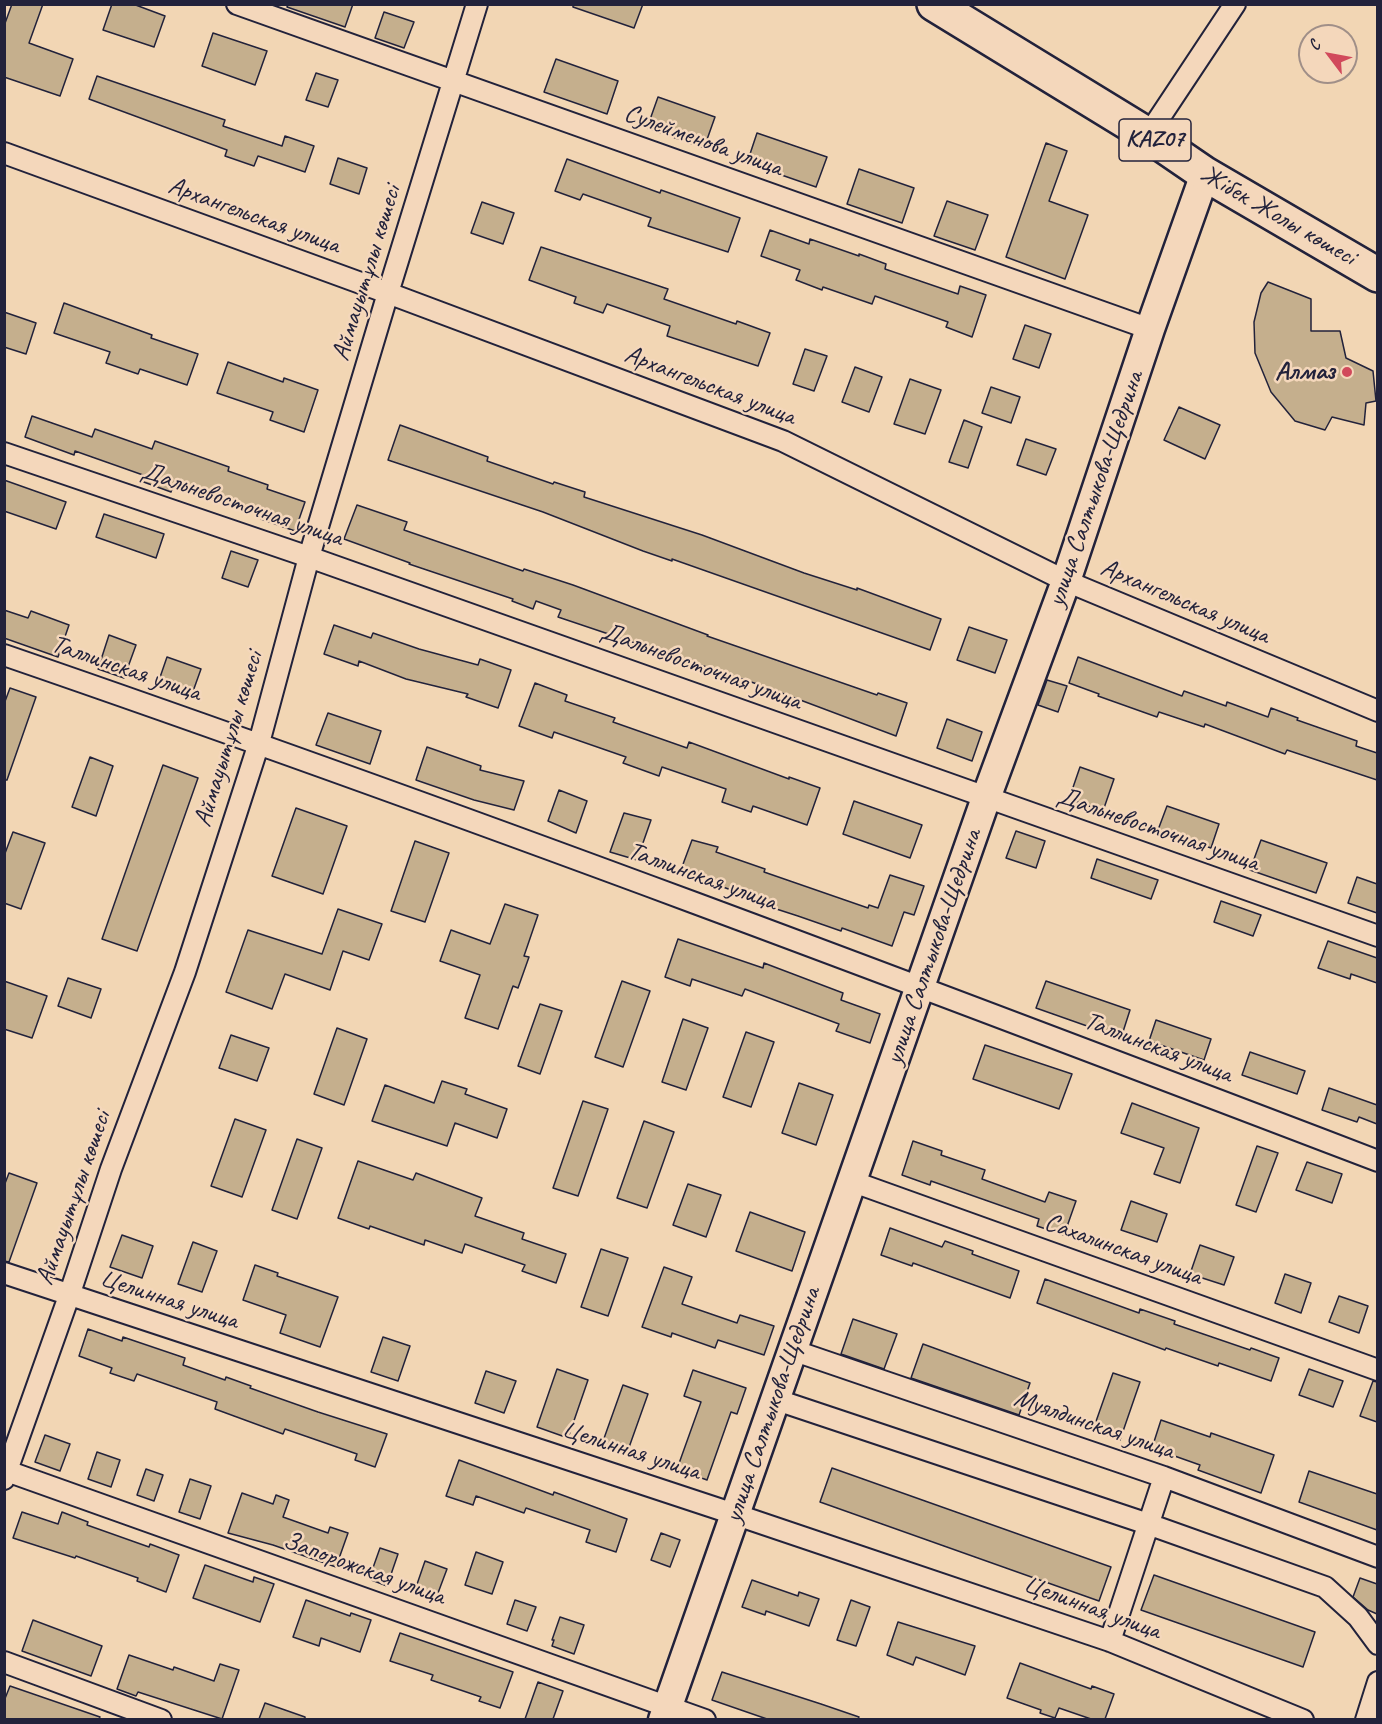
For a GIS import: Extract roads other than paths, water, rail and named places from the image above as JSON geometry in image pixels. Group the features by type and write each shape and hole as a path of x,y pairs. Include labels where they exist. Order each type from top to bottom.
{"highway":[{"name":"Жібек Жолы көшесі","path":"934,4 1148,135 1205,174 1377,274"}],"street":[{"name":"Сулейменова улица","path":"237,4 1150,329"},
{"name":"Аймауытұлы көшесі","path":"5,1473 69,1296 111,1169 185,972 260,743 309,557 477,4"},
{"path":"1148,135 1235,4"},
{"name":"Архангельская улица","path":"4,153 388,293 783,441 1066,581 1377,711"},
{"name":"улица Салтыкова-Щедрина","path":"665,1713 986,798 1066,581 1150,329 1205,174"},
{"name":"Дальневосточная улица","path":"4,453 309,557 1377,936"},
{"name":"Таллинская улица","path":"4,655 260,743 920,986 1377,1161"},
{"name":"Сахалинская улица","path":"851,1181 1377,1370"},
{"name":"Целинная улица","path":"4,1273 735,1514 1110,1641 1303,1719"},
{"name":"Муялдинская улица","path":"792,1350 1164,1477 1377,1557"},
{"path":"774,1399 1148,1524 1325,1587 1358,1617 1377,1644"},
{"name":"Запорожская улица","path":"5,1473 665,1713 705,1719"},
{"path":"1110,1641 1164,1477"},
{"path":"4,1662 161,1719"},
{"path":"1366,1719 1377,1682"}],"place":[{"name":"Алмаз","path":"1347,372"}]}
